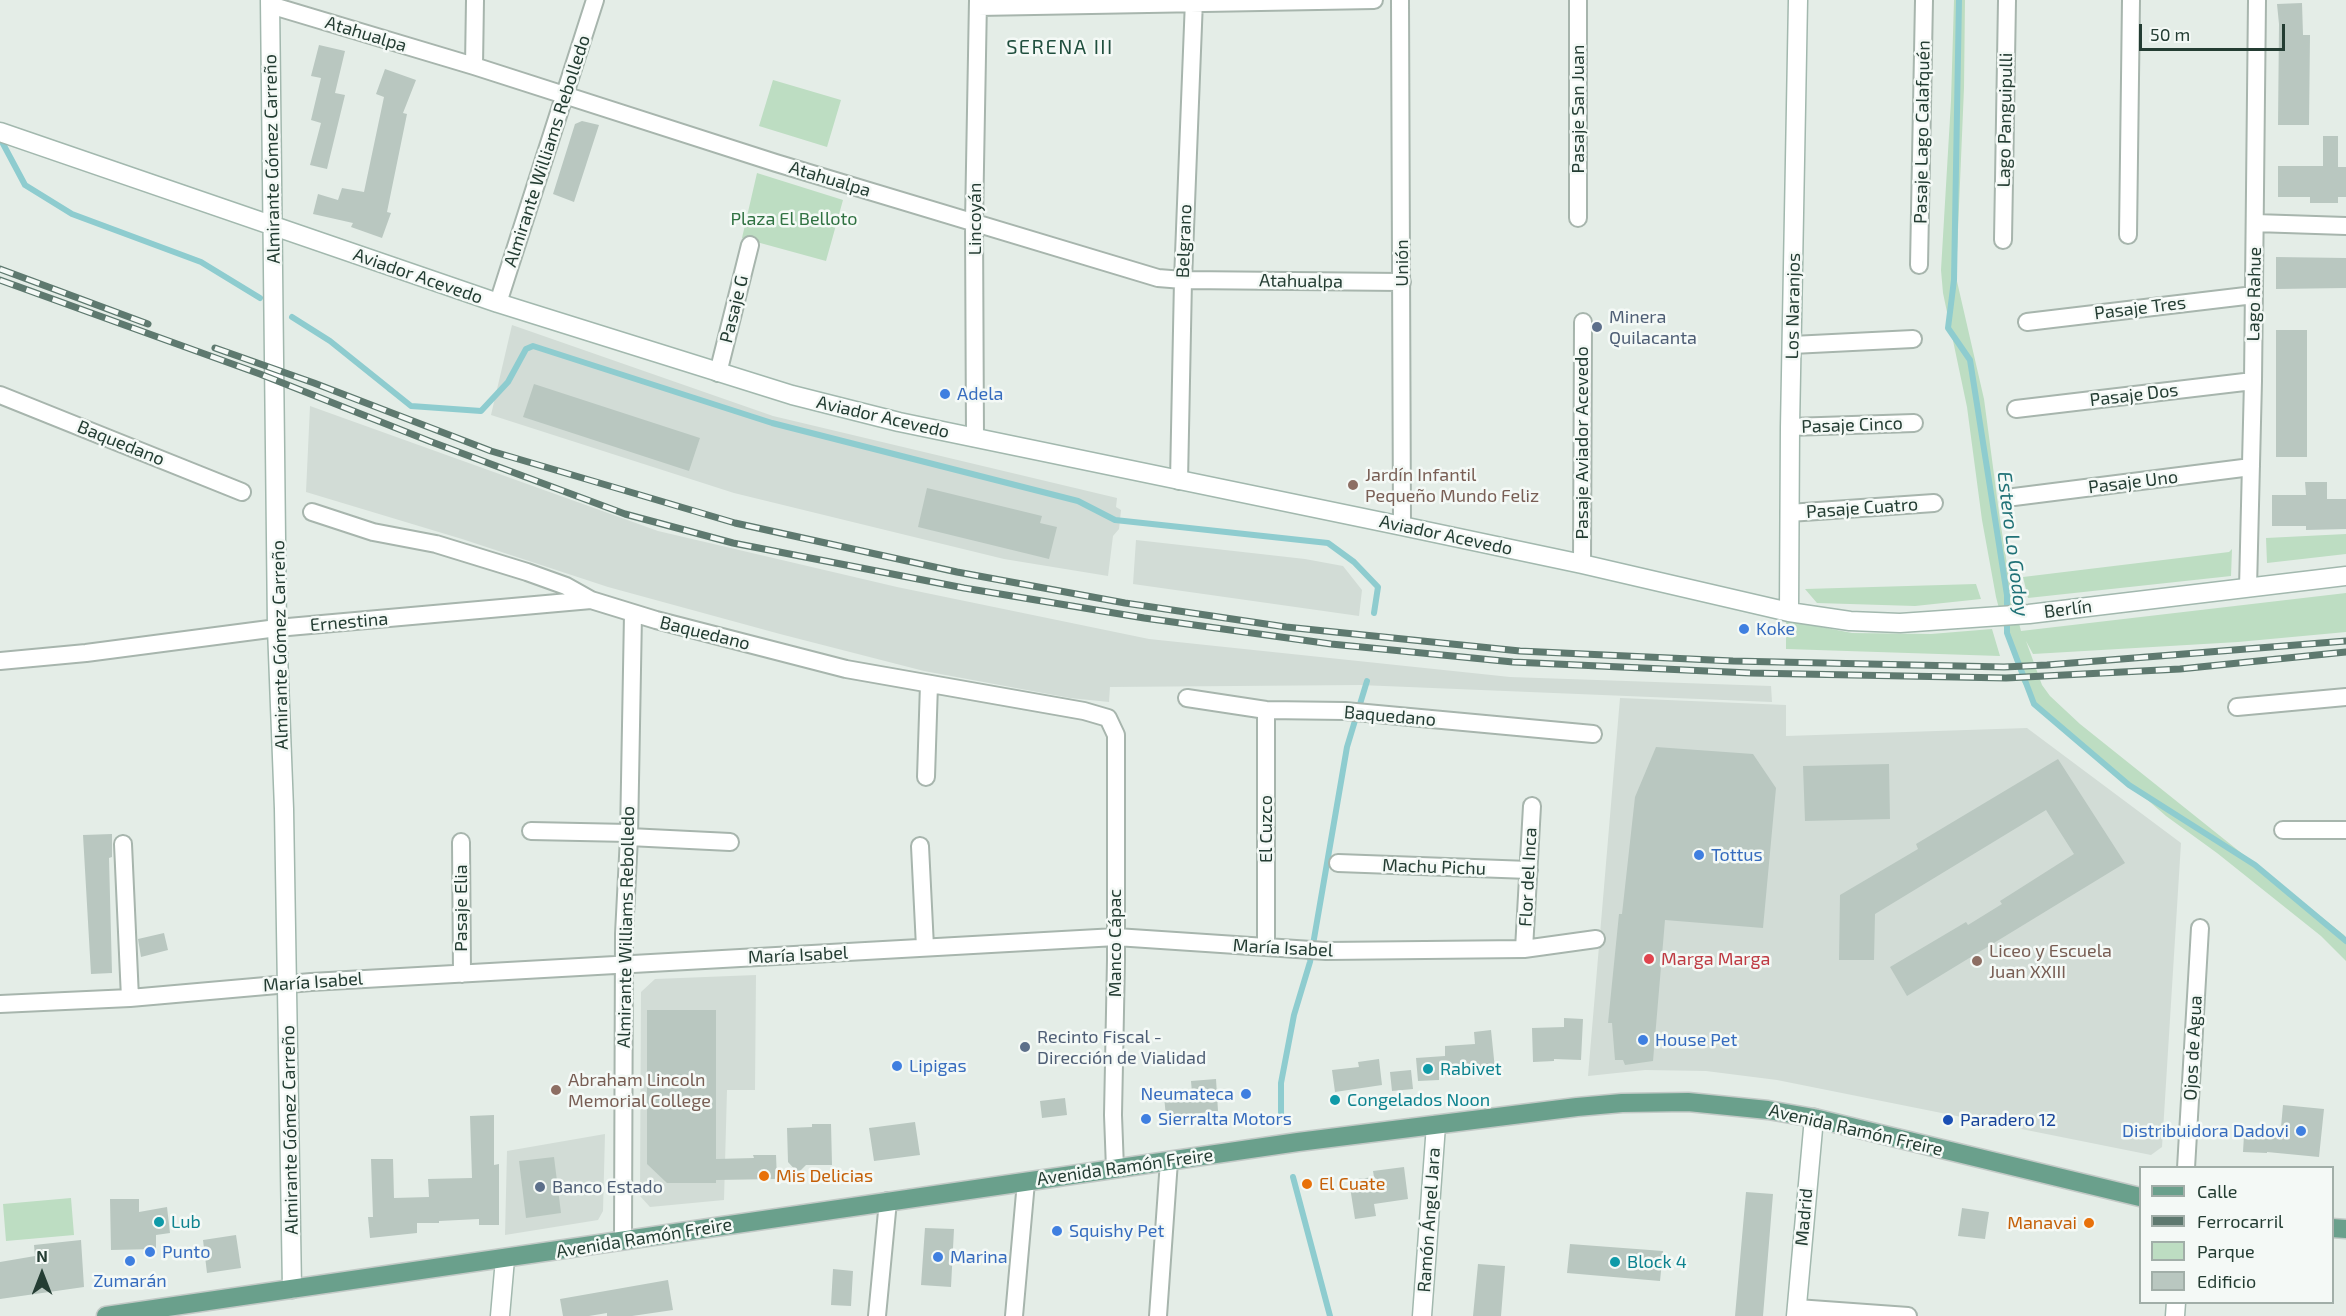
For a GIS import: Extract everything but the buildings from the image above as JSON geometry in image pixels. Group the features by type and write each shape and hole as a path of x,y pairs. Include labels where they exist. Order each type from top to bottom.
{"main road":[{"name":"Los Naranjos","path":"1790,612 1790,427 1798,0"},
{"name":"Almirante Gómez Carreño","path":"270,3 278,628 284,810 292,1289"},
{"name":"Aviador Acevedo","path":"0,132 498,303 803,398 975,438 1582,564 1790,612"},
{"name":"Berlín","path":"1790,612 1850,621 1900,623 2029,614 2346,576"},
{"name":"Avenida Ramón Freire","path":"106,1316 1298,1142 1577,1107 1659,1102 1688,1102 1768,1110 1814,1118 2139,1197"},
{"name":"Madrid","path":"1796,1312 1814,1118"},
{"name":"Ramón Ángel Jara","path":"1422,1316 1436,1125"},
{"path":"500,1316 505,1259"}],"street":[{"path":"474,66 475,0"},
{"name":"Almirante Williams Rebolledo","path":"498,303 595,0"},
{"path":"978,4 1374,0"},
{"name":"Unión","path":"1400,0 1402,526"},
{"name":"Pasaje San Juan","path":"1578,0 1578,218"},
{"name":"Pasaje Lago Calafquén","path":"1919,265 1924,0"},
{"name":"Lago Panguipulli","path":"2003,240 2007,0"},
{"path":"2128,235 2130,0"},
{"name":"Lago Rahue","path":"2248,588 2253,381 2257,0"},
{"name":"Belgrano","path":"1179,481 1183,280 1194,2"},
{"name":"Atahualpa","path":"270,3 564,96 1158,278 1402,282"},
{"name":"Lincoyán","path":"975,438 974,222 978,4"},
{"path":"2255,224 2346,226"},
{"name":"Pasaje G","path":"718,373 750,245"},
{"name":"Pasaje Tres","path":"2027,322 2254,295"},
{"name":"Pasaje Aviador Acevedo","path":"1582,564 1583,322"},
{"path":"1792,345 1912,339"},
{"name":"Pasaje Dos","path":"2016,409 2253,381"},
{"name":"Baquedano","path":"0,395 242,492"},
{"name":"Pasaje Cinco","path":"1790,427 1914,423"},
{"name":"Pasaje Uno","path":"2014,497 2251,467"},
{"name":"Pasaje Cuatro","path":"1790,513 1934,503"},
{"name":"Baquedano","path":"312,512 374,532 436,544 527,572 566,586 591,600 633,614 846,669 1084,711 1108,718"},
{"name":"Ernestina","path":"0,661 86,653 278,628 591,600"},
{"name":"Almirante Williams Rebolledo","path":"623,1240 624,964 633,614"},
{"path":"926,777 929,684"},
{"name":"Baquedano","path":"1187,698 1266,710 1345,711 1593,734"},
{"path":"2237,707 2346,698"},
{"name":"El Cuzco","path":"1266,710 1266,947"},
{"name":"Manco Cápac","path":"1108,718 1116,735 1113,1114 1115,1169"},
{"name":"Flor del Inca","path":"1524,948 1532,806"},
{"path":"2283,830 2346,830"},
{"path":"531,831 730,842"},
{"name":"Pasaje Elia","path":"460,842 462,974"},
{"path":"123,843 130,998"},
{"path":"920,846 925,947"},
{"name":"Machu Pichu","path":"1338,863 1529,870"},
{"name":"Ojos de Agua","path":"2187,1166 2200,928"},
{"name":"María Isabel","path":"0,1004 130,998 287,984 1116,937 1326,951 1524,948 1596,939"},
{"path":"1158,1316 1168,1161"},
{"path":"1014,1316 1026,1182"},
{"path":"877,1316 888,1201"},
{"path":"1796,1312 1908,1316"}],"shaded area":[{"path":"512,325 773,416 1117,498 1116,507 1121,510 1119,529 1113,536 1108,576 1004,559 734,493 491,415"},
{"path":"310,406 658,531 897,587 1149,639 1510,677 1771,686 1772,702 1360,685 1110,687 1109,702 1070,698 924,671 608,587 462,539 306,492"},
{"path":"1136,540 1305,559 1343,566 1362,590 1359,616 1133,584"},
{"name":"Liceo y Escuela Juan XXIII","path":"1620,698 1786,705 1786,736 2027,728 2181,843 2162,1147 2151,1155 1777,1080 1706,1071 1645,1070 1588,1076"},
{"path":"756,975 755,1090 727,1090 724,1200 650,1207 640,1196 641,992 655,979"},
{"path":"605,1134 603,1211 598,1220 505,1235 507,1151"}],"green space":[{"path":"1954,0 1965,0 1964,88 1956,277 1984,399 2012,596 2021,631 2346,593 2346,632 2238,642 2033,654 2026,641 2042,685 2050,696 2080,724 2344,935 2346,961 2321,936 2217,853 2166,816 2040,710 2022,682 1996,597 1982,520 1967,407 1943,293 1941,270 1951,101"},
{"path":"773,80 841,100 827,147 759,126"},
{"name":"Plaza El Belloto","path":"757,173 843,200 826,261 742,238"},
{"path":"2346,534 2346,554 2267,563 2266,538"},
{"path":"2232,549 2231,576 2028,598 2023,577 2229,552"},
{"path":"1976,584 1981,599 1915,606 1817,603 1805,589"},
{"path":"1786,620 1852,633 1931,634 1992,629 2000,656 1786,649"},
{"path":"71,1198 74,1235 6,1241 3,1204"}],"waterway":[{"name":"Estero Lo Godoy","path":"1959,0 1954,280 1948,328 1970,360 2007,595 2007,633 2034,704 2129,785 2255,865 2346,941"},
{"path":"2,142 25,185 72,214 201,262 260,298"},
{"path":"292,317 330,341 411,406 481,411 508,382 526,349 533,346 772,423 1078,501 1115,520 1328,543 1354,562 1378,587 1374,613"},
{"path":"1281,1115 1281,1083 1294,1015 1310,962 1347,747 1367,681"},
{"path":"1293,1177 1330,1316"}],"railway":[{"path":"0,269 148,324"},
{"path":"0,280 260,374 429,441 625,514 733,543 964,588 1144,618 1331,644 1513,662 1750,673 2006,678 2180,669 2346,652"},
{"path":"215,348 314,383 491,451 735,523 957,572 1125,603 1286,627 1520,651 1733,661 2004,667 2346,641"}],"place":[{"name":"Minera Quilacanta","path":"1597,327"},
{"name":"Adela","path":"945,394"},
{"name":"Jardín Infantil Pequeño Mundo Feliz","path":"1353,485"},
{"name":"Koke","path":"1744,629"},
{"name":"Tottus","path":"1699,855"},
{"name":"Marga Marga","path":"1649,959"},
{"name":"Liceo y Escuela Juan XXIII","path":"1977,961"},
{"name":"House Pet","path":"1643,1040"},
{"name":"Recinto Fiscal - Dirección de Vialidad","path":"1025,1047"},
{"name":"Lipigas","path":"897,1066"},
{"name":"Rabivet","path":"1428,1069"},
{"name":"Abraham Lincoln Memorial College","path":"556,1090"},
{"name":"Neumateca","path":"1246,1094"},
{"name":"Congelados Noon","path":"1335,1100"},
{"name":"Sierralta Motors","path":"1146,1119"},
{"name":"Paradero 12","path":"1948,1120"},
{"name":"Distribuidora Dadovi","path":"2301,1131"},
{"name":"Mis Delicias","path":"764,1176"},
{"name":"El Cuate","path":"1307,1184"},
{"name":"Banco Estado","path":"540,1187"},
{"name":"Lub","path":"159,1222"},
{"name":"Manavai","path":"2089,1223"},
{"name":"Squishy Pet","path":"1057,1231"},
{"name":"Punto","path":"150,1252"},
{"name":"Marina","path":"938,1257"},
{"name":"Zumarán","path":"130,1261"},
{"name":"Block 4","path":"1615,1262"}],"district":[{"name":"SERENA III","path":"1060,47"}]}
